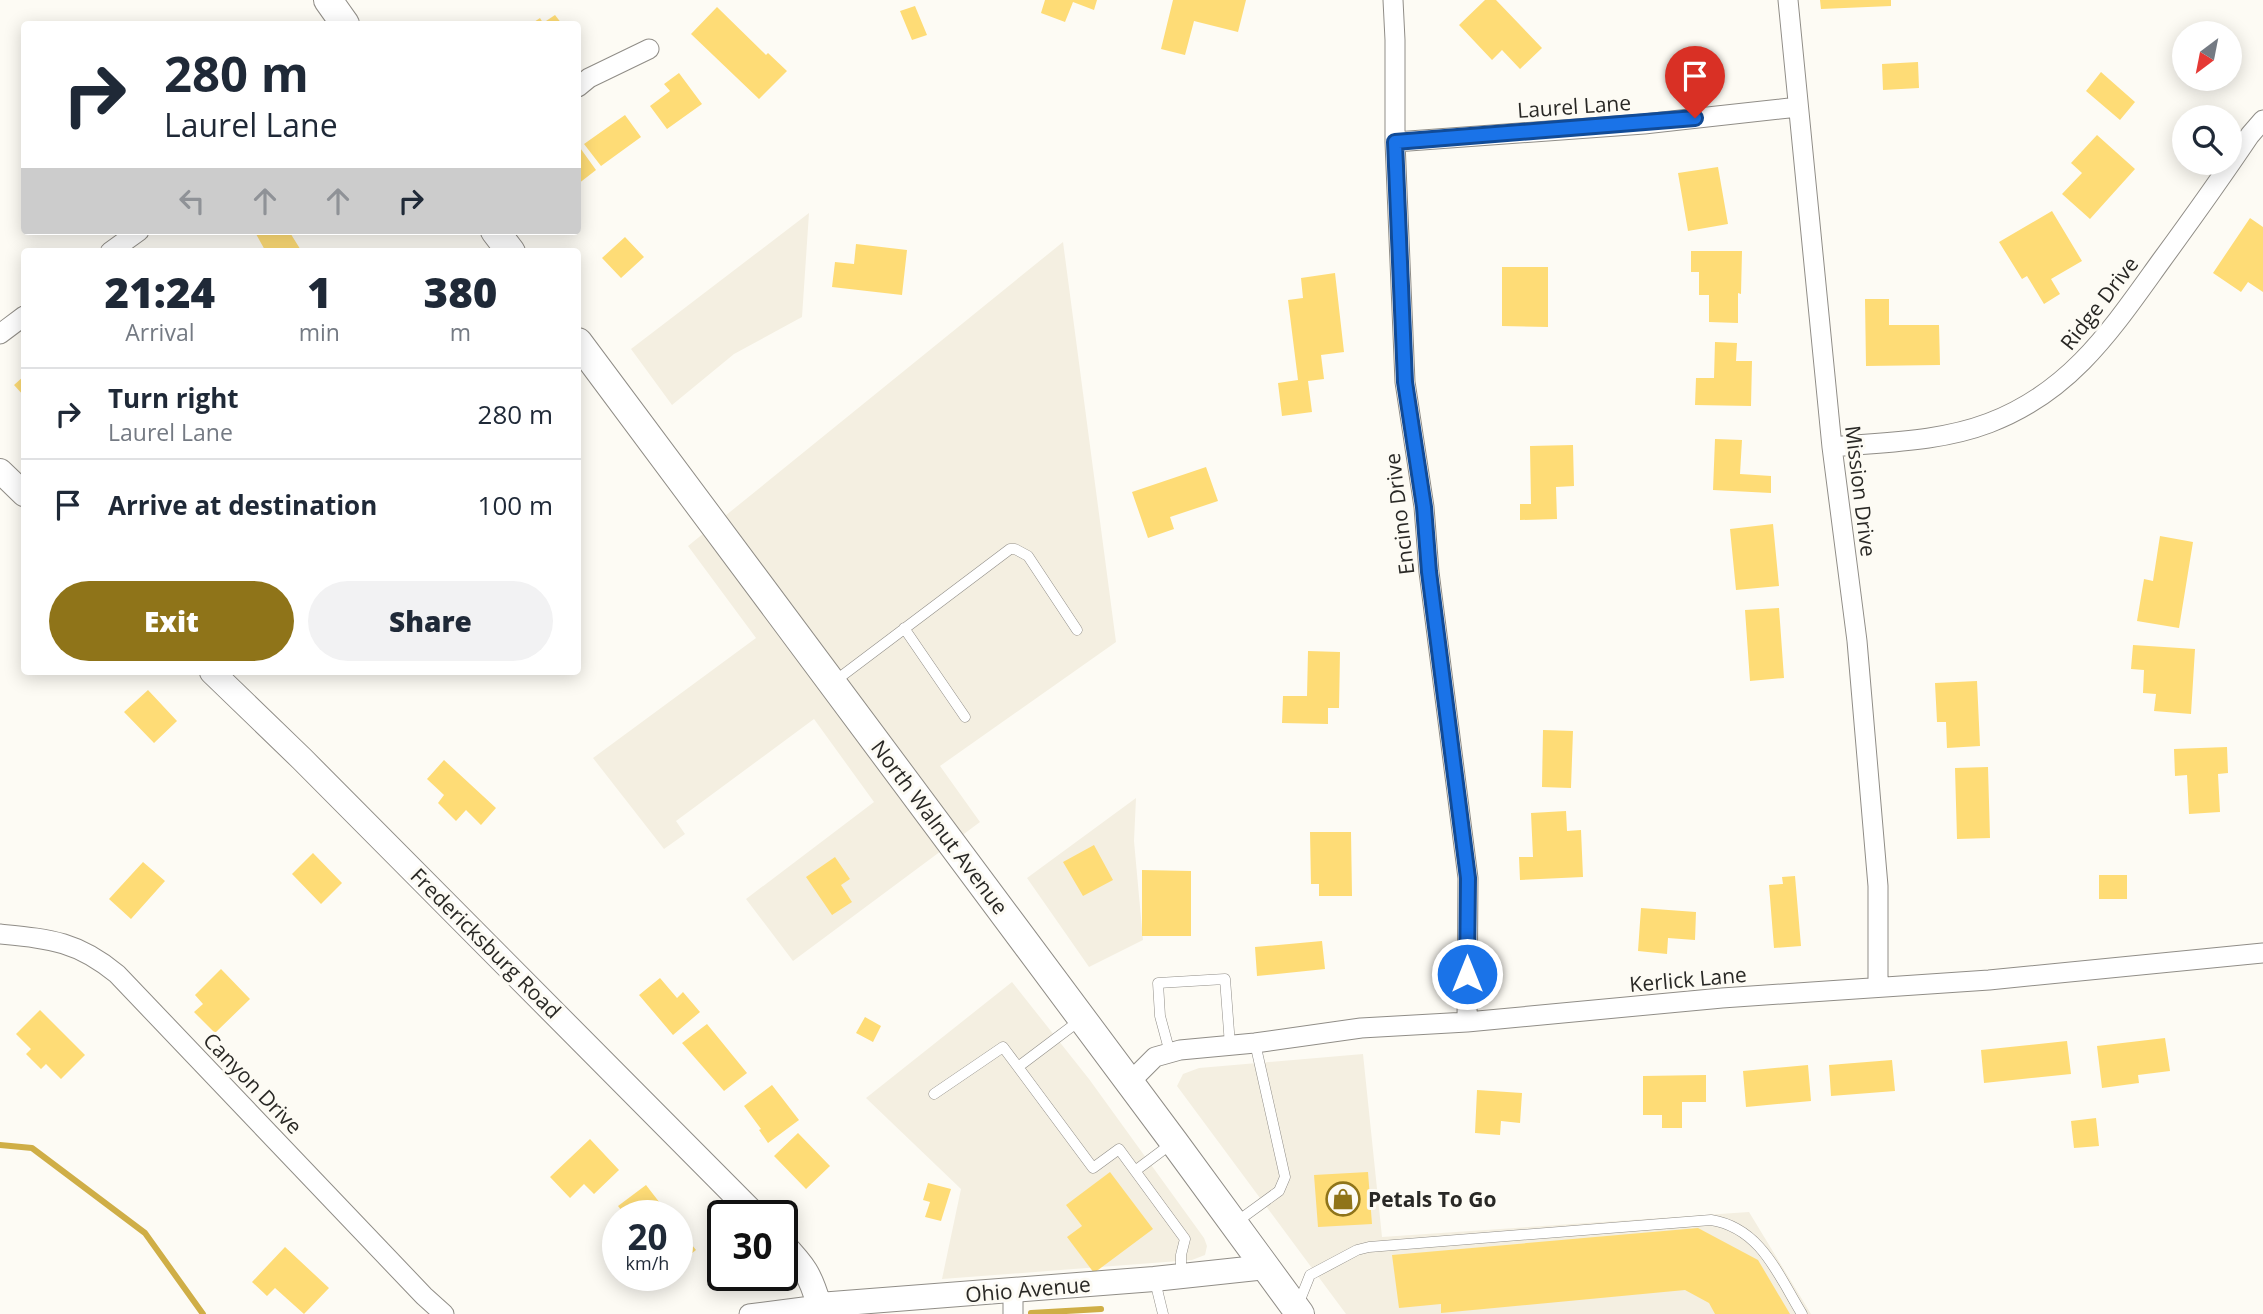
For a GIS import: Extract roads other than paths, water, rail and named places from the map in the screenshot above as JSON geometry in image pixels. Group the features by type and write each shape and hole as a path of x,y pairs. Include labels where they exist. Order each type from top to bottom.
{"main road":[{"path":"328,0 343,21"},
{"name":"North Walnut Avenue","path":"581,346 1235,1223 1295,1313"}],"street":[{"name":"Encino Drive","path":"1393,0 1395,142 1405,382 1424,507 1429,572 1468,878 1467,1022"},
{"name":"Mission Drive","path":"1788,0 1832,447 1857,641 1878,886 1878,987"},
{"path":"581,85 589,78 649,49"},
{"name":"Laurel Lane","path":"1395,142 1644,124 1798,107"},
{"name":"Ridge Drive","path":"1832,447 1953,434 1990,422 2035,400 2069,376 2110,331 2263,120"},
{"path":"116,248 133,235"},
{"path":"0,334 21,318"},
{"path":"0,471 21,491"},
{"name":"Fredericksburg Road","path":"215,675 740,1200"},
{"name":"Canyon Drive","path":"0,934 64,943 91,955 117,974 414,1286 444,1314"},
{"name":"Kerlick Lane","path":"1130,1082 1155,1057 1170,1053 1361,1028 1467,1022 1722,998 1989,980 2263,953"},
{"path":"798,1259 804,1265 819,1305"},
{"name":"Ohio Avenue","path":"749,1314 819,1305 1181,1277 1266,1267"},
{"path":"1013,1289 1013,1314"}],"lane":[{"path":"832,683 1010,549 1016,549 1028,556 1077,631"},
{"path":"904,628 965,717"},
{"path":"1170,1053 1160,1016 1158,983 1225,979 1230,1045"},
{"path":"1018,1067 1082,1018"},
{"path":"1235,1223 1279,1191 1285,1177 1255,1043"},
{"path":"934,1094 1003,1047 1093,1168 1119,1149 1185,1239 1181,1255 1181,1277"},
{"path":"1135,1171 1174,1142"},
{"path":"1295,1313 1310,1275 1363,1248 1712,1220 1725,1223 1756,1241 1802,1314"},
{"path":"1154,1279 1163,1314"}],"waterway":[{"path":"0,1145 32,1148 145,1233 203,1314"},
{"path":"1031,1313 1101,1309"}],"place":[{"name":"Petals To Go","path":"1343,1199"}]}
